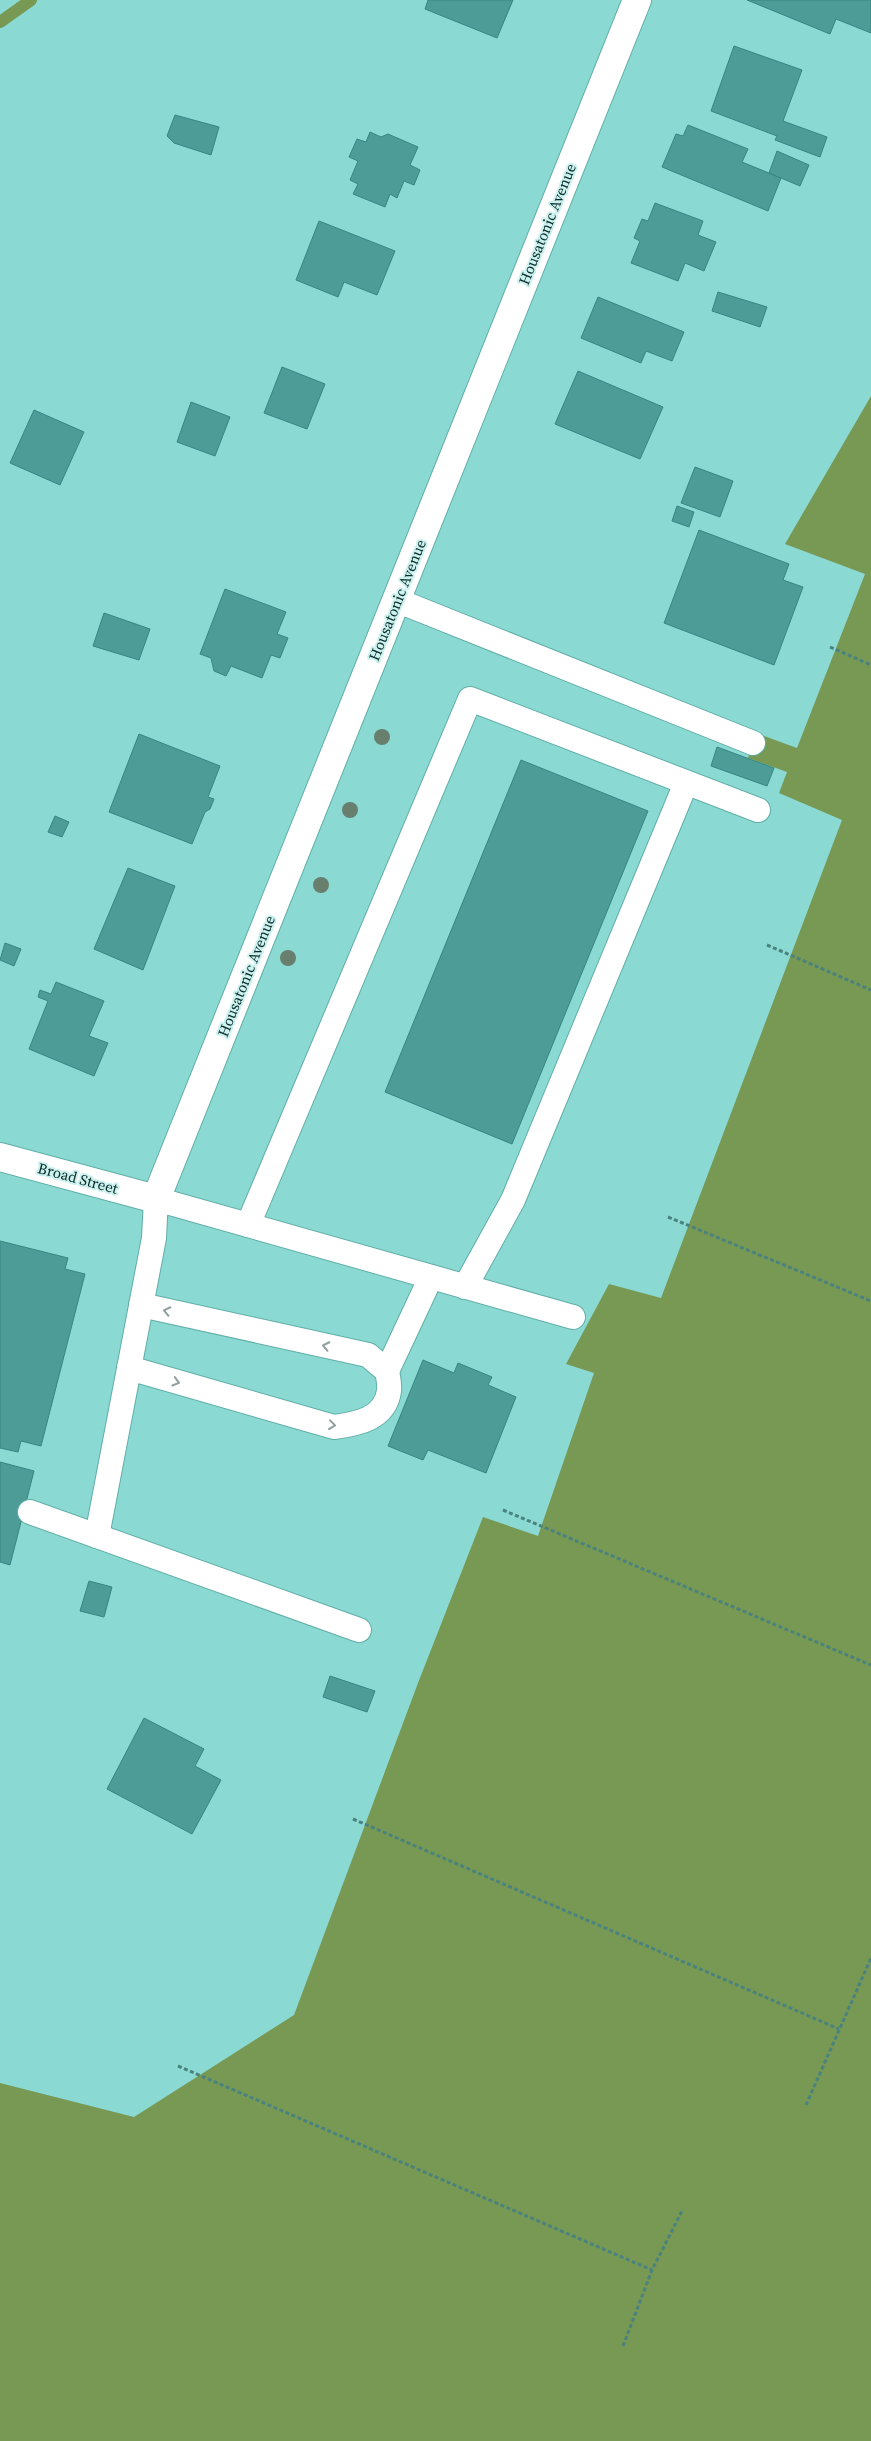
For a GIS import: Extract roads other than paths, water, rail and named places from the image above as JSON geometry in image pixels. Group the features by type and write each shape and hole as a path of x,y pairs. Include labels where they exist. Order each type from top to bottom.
{"street":[{"name":"Housatonic Avenue","path":"156,1199 637,0"},
{"name":"Broad Street","path":"0,1157 156,1199"}],"lane":[{"path":"396,600 753,743"},
{"path":"248,1226 470,699 758,810"},
{"path":"465,1287 513,1200 686,783"},
{"path":"97,1536 154,1238 156,1199 573,1317"},
{"path":"129,1368 334,1427 356,1425 379,1413 389,1392 387,1371 431,1278"},
{"path":"141,1305 368,1355 387,1371"},
{"path":"30,1512 359,1630"}],"waterway":[{"path":"0,22 31,0"}]}
